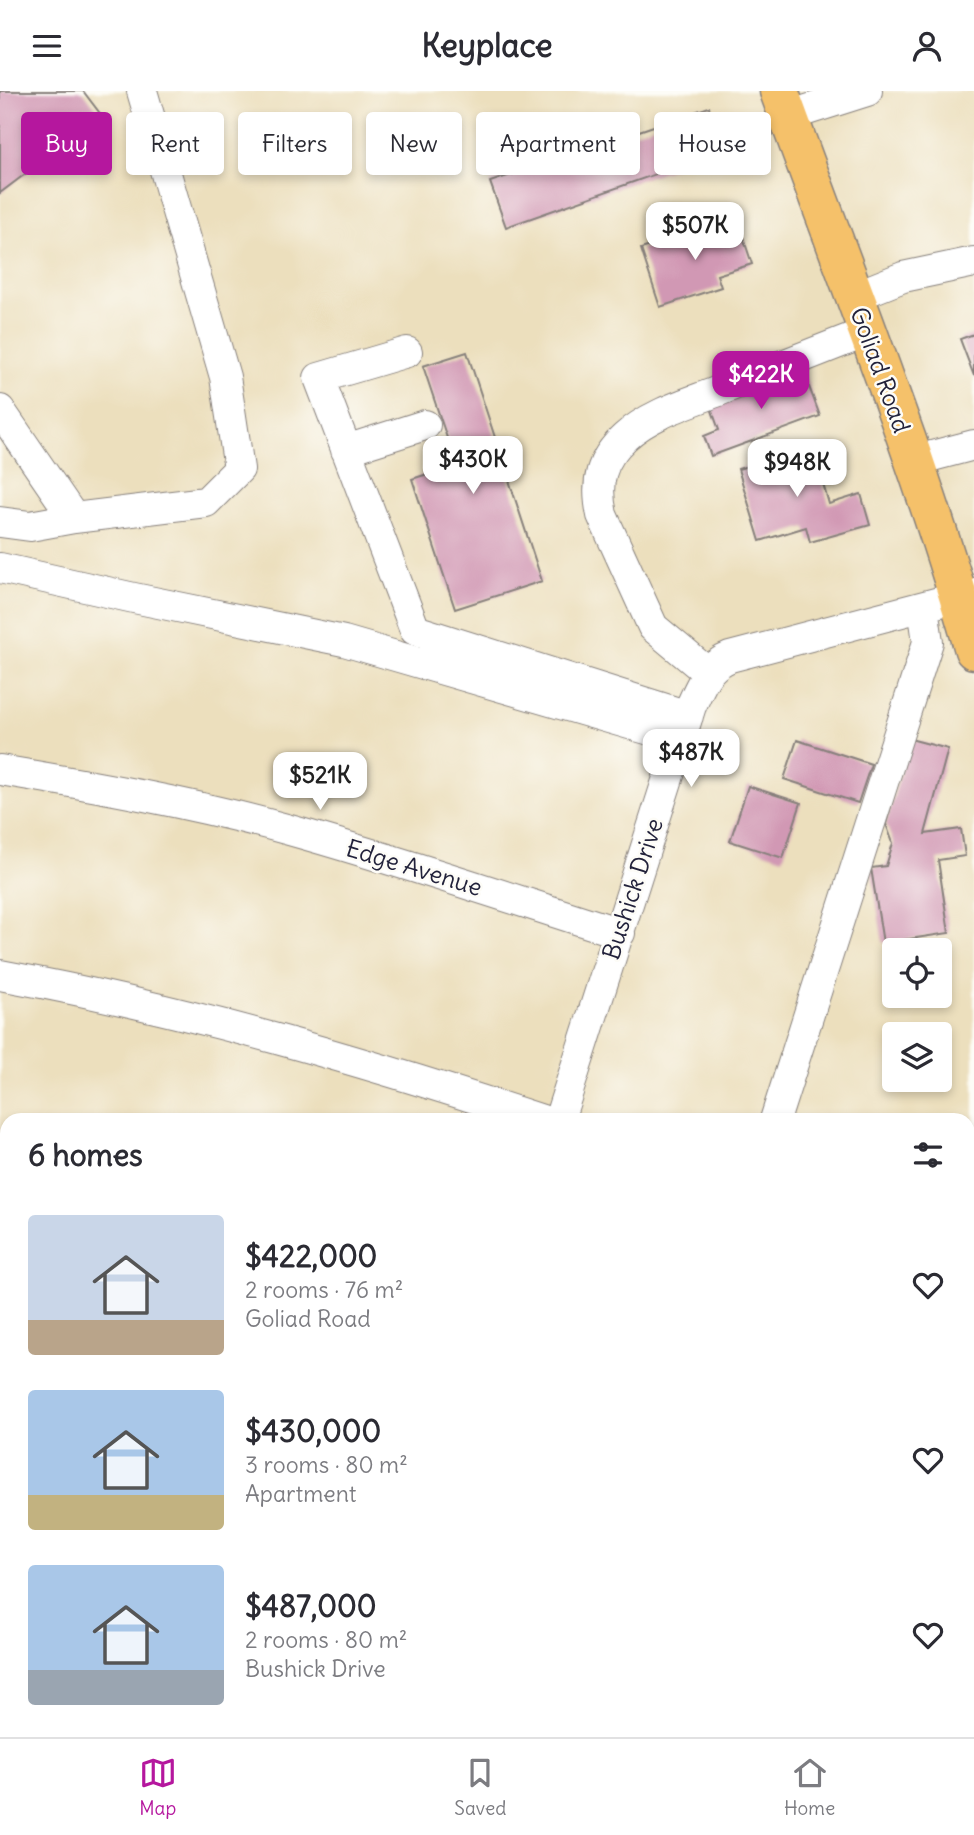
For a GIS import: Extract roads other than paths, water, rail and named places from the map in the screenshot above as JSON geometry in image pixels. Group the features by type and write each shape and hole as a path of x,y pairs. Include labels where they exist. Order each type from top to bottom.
{"main road":[{"name":"Goliad Road","path":"783,103 913,461 952,599 974,650"}],"street":[{"path":"0,522 30,526 206,502 239,469 225,377 142,91"},
{"path":"783,103 867,91"},
{"path":"853,297 904,277 974,262"},
{"path":"867,332 661,414 625,437 599,476 598,495 602,515 653,627 707,672 719,661 730,657 952,599"},
{"path":"407,352 319,378 415,630 684,727"},
{"path":"0,410 74,518"},
{"path":"346,450 425,425"},
{"path":"913,461 974,445"},
{"path":"0,568 344,641 684,727"},
{"path":"777,1113 928,642 952,599"},
{"name":"Bushick Drive","path":"561,1113 684,727 707,672"},
{"name":"Edge Avenue","path":"0,770 121,791 284,828 620,933"},
{"path":"0,975 194,1016 412,1077 521,1113"}]}
